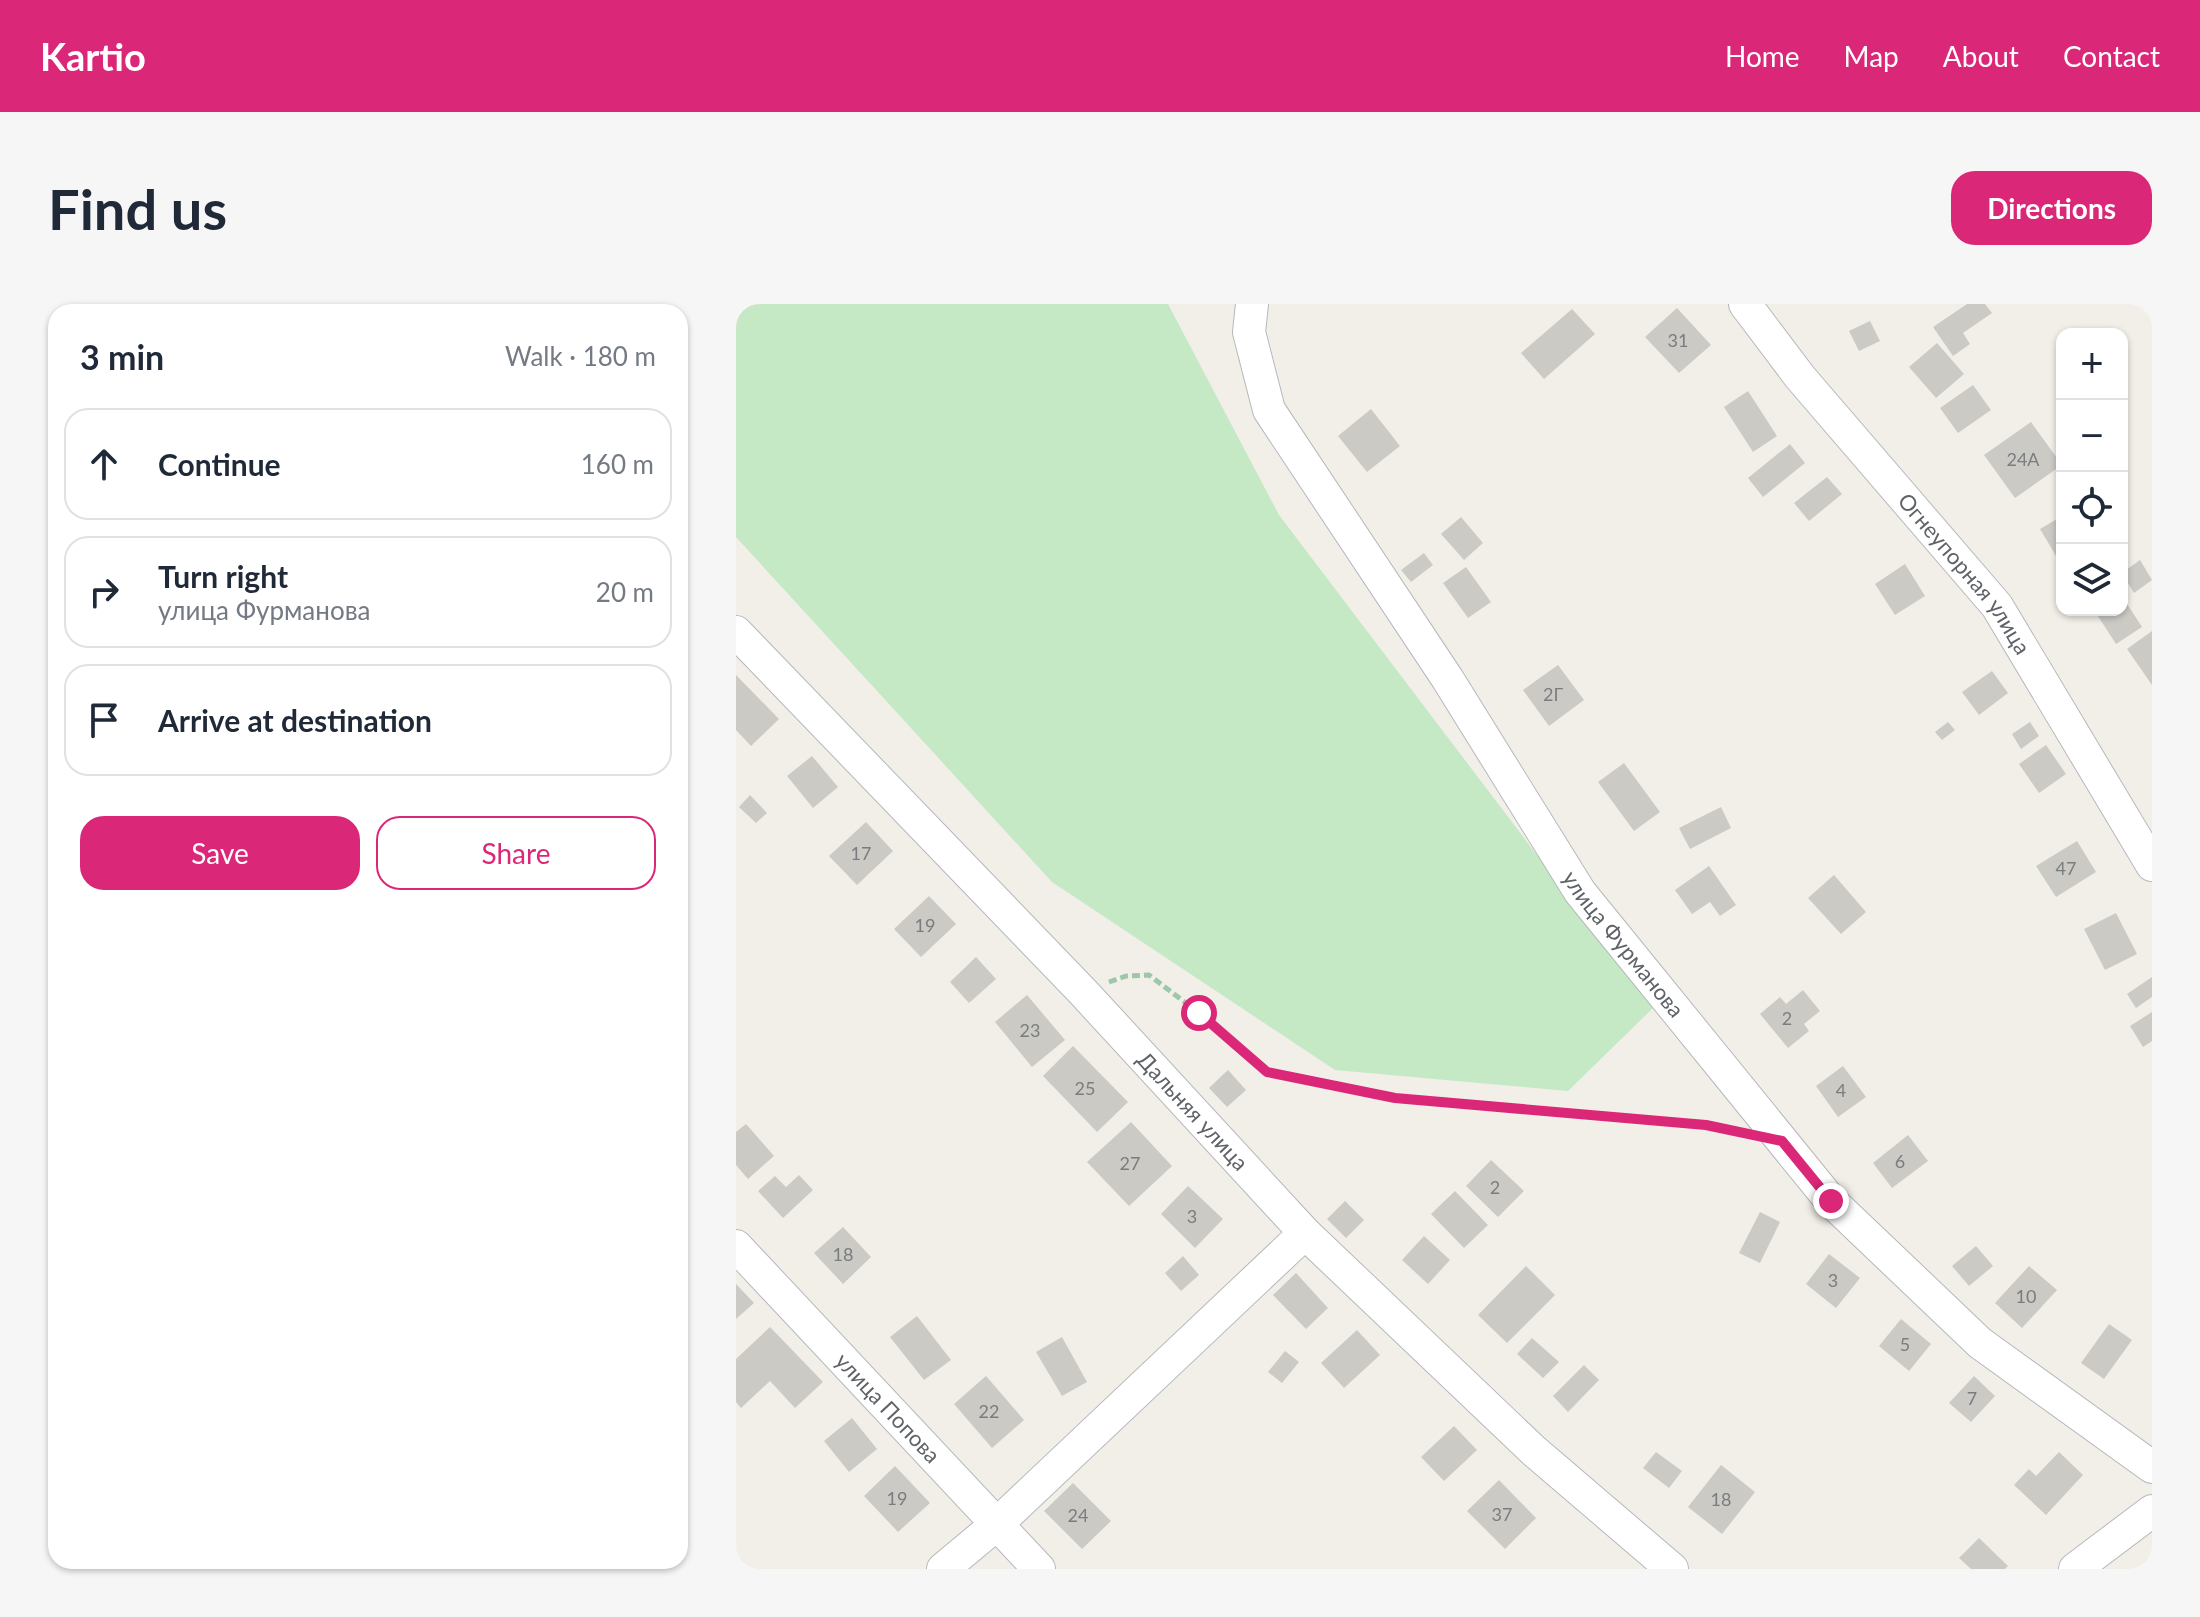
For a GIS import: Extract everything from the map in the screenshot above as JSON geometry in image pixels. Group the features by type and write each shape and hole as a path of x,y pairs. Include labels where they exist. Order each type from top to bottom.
{"street":[{"name":"улица Фурманова","path":"1252,304 1249,332 1269,410 1447,678 1580,892 1831,1201 1980,1343 2152,1467"},
{"name":"Огнеупорная улица","path":"1745,304 1800,377 1997,606 2152,865"},
{"name":"Дальняя улица","path":"736,632 1083,992 1305,1233 1534,1451 1672,1569"},
{"path":"943,1569 997,1524 1305,1233"},
{"name":"улица Попова","path":"736,1246 1039,1569"},
{"path":"2075,1569 2152,1511"}],"path":[{"path":"1083,992 1126,976 1149,975 1267,1072 1395,1098 1706,1125 1782,1141"}],"green space":[{"path":"736,304 1168,304 1279,515 1653,1008 1568,1091 1335,1070 1052,882 736,537"}],"building":[{"path":"1967,304 1985,304 1992,313 1963,333 1970,344 1953,356 1933,327"},
{"path":"1677,308 1711,345 1679,373 1645,337"},
{"path":"1572,309 1595,334 1544,379 1521,353"},
{"path":"1870,321 1880,341 1859,351 1849,331"},
{"path":"1937,343 1964,374 1936,398 1909,367"},
{"path":"1973,385 1991,410 1958,433 1940,408"},
{"path":"1748,391 1777,436 1753,452 1724,407"},
{"path":"1371,409 1400,446 1367,472 1338,436"},
{"path":"2031,422 2056,457 2056,469 2015,498 1984,455"},
{"path":"1790,444 1805,463 1763,497 1748,478"},
{"path":"1827,477 1842,494 1809,521 1794,503"},
{"path":"1461,517 1483,543 1464,560 1441,534"},
{"path":"2056,520 2056,556 2040,529"},
{"path":"1424,553 1433,565 1411,582 1401,570"},
{"path":"2140,560 2152,580 2134,593 2128,583 2128,569"},
{"path":"1905,564 1925,596 1895,615 1875,584"},
{"path":"1466,567 1491,602 1468,618 1443,583"},
{"path":"2128,605 2142,627 2116,644 2098,616 2128,616"},
{"path":"2152,631 2152,685 2127,649"},
{"path":"1558,665 1584,700 1549,726 1523,690"},
{"path":"1992,671 2008,693 1979,715 1962,692"},
{"path":"736,675 779,719 751,746 736,730"},
{"path":"1948,722 1955,730 1942,740 1935,732"},
{"path":"2030,722 2039,736 2021,749 2012,734"},
{"path":"2046,745 2066,774 2039,793 2019,764"},
{"path":"812,756 838,787 813,808 787,776"},
{"path":"1624,763 1660,812 1634,831 1598,782"},
{"path":"750,795 767,813 756,823 739,807"},
{"path":"1721,807 1731,828 1690,849 1679,828"},
{"path":"866,822 893,851 857,885 829,856"},
{"path":"2077,841 2096,872 2056,897 2036,866"},
{"path":"1709,866 1736,905 1720,916 1710,902 1692,914 1675,890"},
{"path":"1834,875 1866,912 1841,934 1808,898"},
{"path":"929,896 956,924 921,957 894,929"},
{"path":"2116,913 2137,954 2105,970 2084,929"},
{"path":"976,957 996,979 969,1003 950,982"},
{"path":"2152,977 2152,997 2136,1008 2127,994"},
{"path":"1803,990 1820,1011 1804,1024 1809,1031 1788,1048 1760,1014 1780,997 1786,1004"},
{"path":"1027,995 1065,1040 1032,1067 995,1022"},
{"path":"2152,1012 2152,1041 2143,1047 2130,1026"},
{"path":"1073,1046 1128,1102 1097,1132 1043,1076"},
{"path":"1843,1066 1866,1097 1838,1117 1816,1086"},
{"path":"1228,1070 1246,1090 1227,1107 1209,1088"},
{"path":"1131,1122 1172,1166 1129,1206 1087,1162"},
{"path":"746,1124 774,1156 748,1179 736,1165 736,1132"},
{"path":"1908,1135 1928,1161 1892,1188 1873,1163"},
{"path":"1491,1160 1524,1191 1498,1217 1466,1186"},
{"path":"799,1175 813,1190 783,1218 758,1191 775,1176 786,1187"},
{"path":"1188,1186 1223,1219 1195,1248 1161,1214"},
{"path":"1455,1191 1488,1225 1464,1248 1431,1214"},
{"path":"1345,1201 1364,1220 1346,1238 1327,1219"},
{"path":"1760,1212 1780,1222 1760,1263 1739,1253"},
{"path":"843,1227 871,1257 843,1284 814,1253"},
{"path":"1424,1236 1450,1260 1428,1284 1402,1260"},
{"path":"1976,1246 1993,1266 1969,1286 1952,1266"},
{"path":"1829,1254 1860,1278 1836,1308 1806,1284"},
{"path":"1183,1256 1199,1275 1181,1291 1165,1273"},
{"path":"1526,1266 1555,1295 1507,1343 1478,1315"},
{"path":"2029,1266 2057,1290 2022,1328 1995,1303"},
{"path":"1296,1273 1328,1308 1306,1329 1273,1295"},
{"path":"736,1284 754,1303 736,1319"},
{"path":"917,1316 951,1360 924,1380 890,1337"},
{"path":"1901,1319 1931,1344 1909,1371 1879,1346"},
{"path":"2109,1324 2132,1340 2104,1379 2081,1363"},
{"path":"770,1327 823,1382 795,1408 770,1381 741,1408 736,1402 736,1359"},
{"path":"1357,1330 1380,1355 1344,1388 1321,1363"},
{"path":"1062,1337 1087,1382 1062,1396 1036,1352"},
{"path":"1532,1338 1559,1362 1543,1378 1517,1354"},
{"path":"1285,1351 1299,1362 1282,1383 1268,1372"},
{"path":"1584,1365 1599,1380 1568,1412 1553,1396"},
{"path":"986,1376 1024,1420 992,1448 954,1404"},
{"path":"1974,1376 1995,1396 1971,1422 1949,1403"},
{"path":"852,1418 877,1449 849,1472 824,1441"},
{"path":"1454,1426 1477,1450 1444,1481 1421,1457"},
{"path":"1656,1452 1682,1471 1669,1488 1643,1468"},
{"path":"2059,1452 2083,1475 2046,1515 2014,1485 2029,1469 2036,1476"},
{"path":"1721,1465 1755,1492 1722,1534 1688,1507"},
{"path":"895,1466 930,1503 898,1532 864,1496"},
{"path":"1499,1480 1536,1518 1505,1549 1467,1511"},
{"path":"1073,1483 1111,1521 1082,1549 1044,1511"},
{"path":"1979,1538 2008,1566 2005,1569 1971,1569 1959,1558"}],"route":[{"path":"1199,1013 1267,1072 1395,1098 1706,1125 1782,1141 1831,1201"}]}
